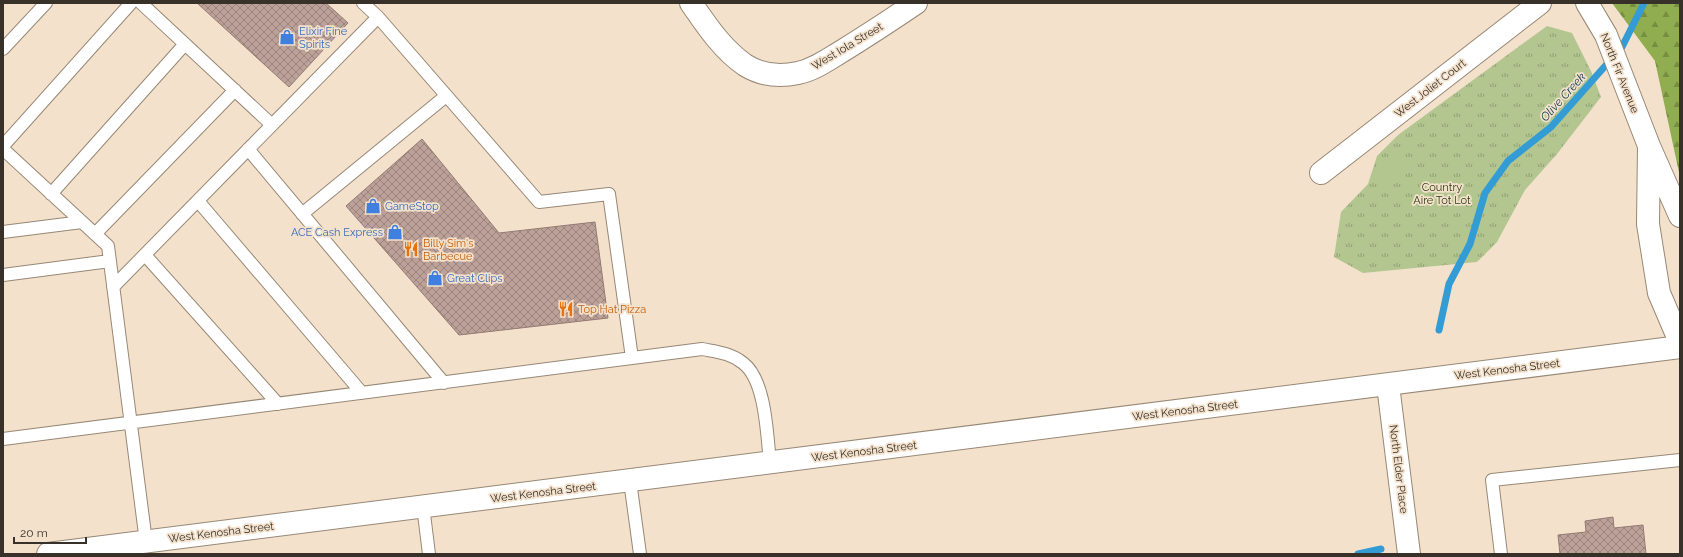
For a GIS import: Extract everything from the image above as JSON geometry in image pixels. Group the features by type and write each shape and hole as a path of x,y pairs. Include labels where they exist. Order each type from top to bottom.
{"main road":[{"name":"West Iola Street","path":"691,3 710,30 732,54 746,66 761,73 773,75 799,73 818,66 916,3"},
{"name":"West Joliet Court","path":"1321,173 1540,3"},
{"name":"North Fir Avenue","path":"1587,3 1606,35 1624,78 1649,146 1680,216"},
{"name":"North Fir Avenue","path":"1649,146 1648,224 1659,293 1680,342"},
{"name":"West Kenosha Street","path":"48,554 136,546 423,506 1388,385 1680,346"},
{"name":"North Elder Place","path":"1388,385 1409,554"}],"lane":[{"path":"3,49 46,3"},
{"path":"3,146 132,3"},
{"path":"141,3 272,125"},
{"path":"362,3 378,17 539,202 609,194 632,358"},
{"path":"113,287 378,17"},
{"path":"51,194 185,44"},
{"path":"95,234 235,90"},
{"path":"302,214 446,96"},
{"path":"3,149 108,246 131,423 136,546"},
{"path":"248,149 444,383"},
{"path":"198,201 362,393"},
{"path":"3,232 82,222"},
{"path":"145,255 278,404"},
{"path":"3,275 110,261"},
{"path":"3,439 702,349 727,353 744,363 755,380 762,402 770,463"},
{"path":"1501,554 1492,480 1680,460"},
{"path":"630,481 640,554"},
{"path":"423,506 429,554"}],"green space":[{"path":"1612,3 1680,3 1680,177 1655,61"},
{"name":"Country Aire Tot Lot","path":"1547,26 1572,33 1591,71 1601,97 1557,154 1525,190 1497,242 1477,262 1363,273 1334,257 1341,212 1368,184 1377,156 1398,135"},
{"path":"1384,158 1403,160 1400,183 1380,180"}],"building":[{"path":"197,3 326,3 348,23 289,87"},
{"path":"422,139 499,233 595,222 608,318 459,335 346,206"},
{"path":"1613,517 1614,528 1643,525 1646,554 1560,554 1558,535 1586,532 1585,521"}],"waterway":[{"name":"Olive Creek","path":"1439,330 1449,284 1470,244 1485,193 1508,161 1551,127 1622,47 1644,3"},
{"name":"Olive Creek","path":"1358,554 1381,549"}],"place":[{"name":"Elixir Fine Spirits","path":"287,37"},
{"name":"GameStop","path":"373,206"},
{"name":"ACE Cash Express","path":"395,232"},
{"name":"Billy Sim's Barbecue","path":"411,249"},
{"name":"Great Clips","path":"435,278"},
{"name":"Top Hat Pizza","path":"566,309"}]}
